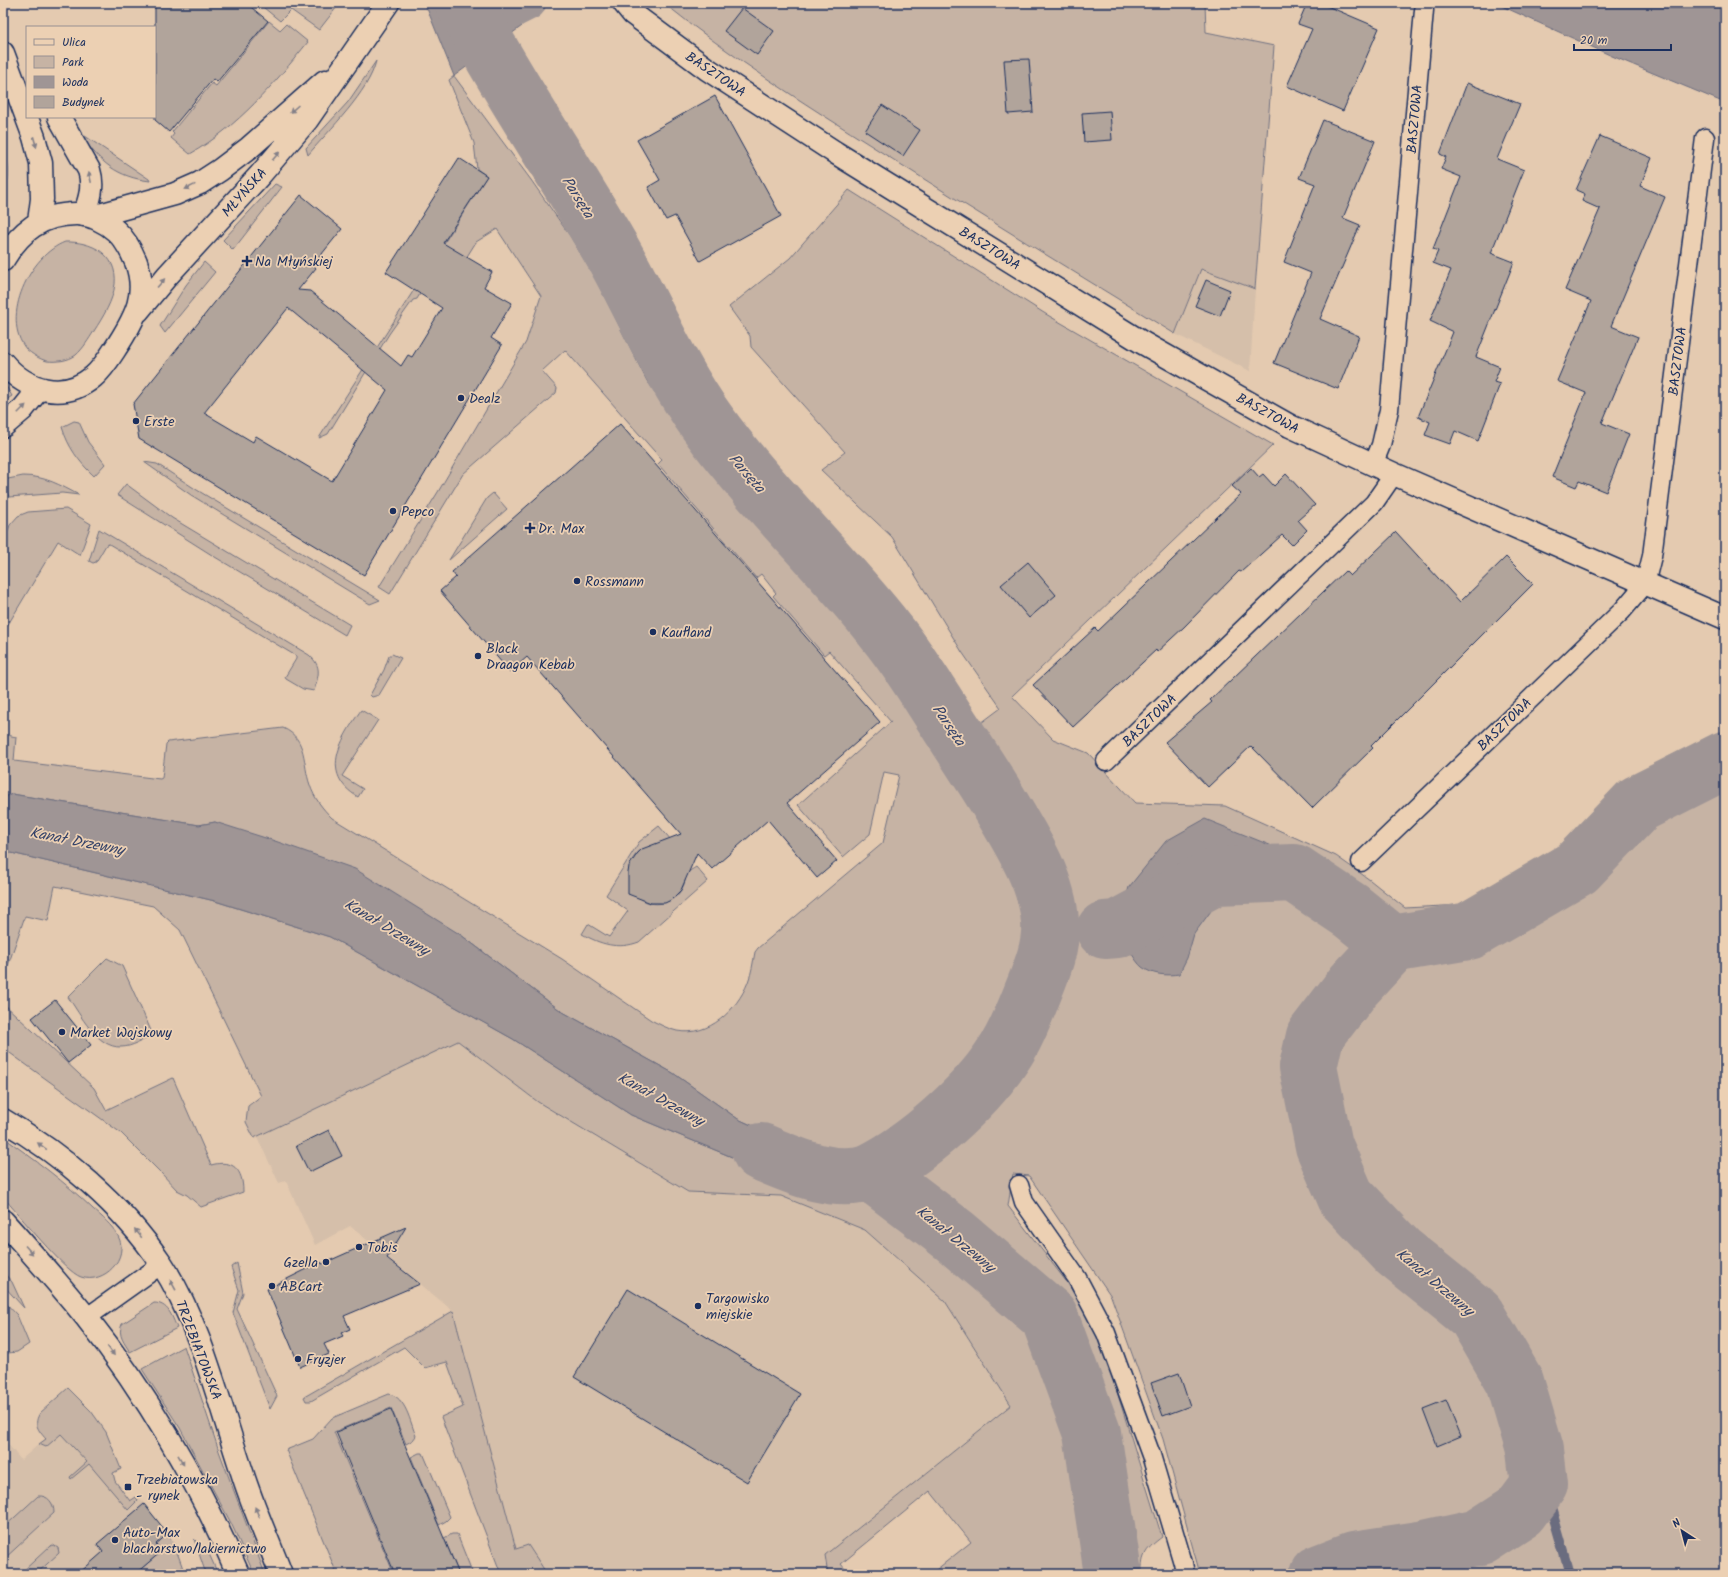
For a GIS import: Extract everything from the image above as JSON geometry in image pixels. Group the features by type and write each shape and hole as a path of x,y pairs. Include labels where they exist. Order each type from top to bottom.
{"street":[{"name":"MŁYŃSKA","path":"136,313 167,276 255,180 307,120 388,3"},
{"name":"BASZTOWA","path":"624,3 633,14 707,69 854,164 1143,343 1290,426 1373,465 1725,618"},
{"path":"3,43 26,70"},
{"path":"3,53 26,115"},
{"name":"MŁYŃSKA","path":"88,216 175,194 220,170 255,143 344,65"},
{"path":"27,118 41,163 42,199 39,222"},
{"path":"60,118 91,177 91,195 88,216"},
{"path":"3,260 18,238 39,222 58,215 88,216 104,222 122,236 133,255 140,275 142,289 136,313 111,356 103,368 93,378 70,390 59,392 39,389 18,377 3,363"},
{"path":"3,426 23,409 39,389"},
{"name":"TRZEBIATOWSKA","path":"3,1112 10,1124 64,1162 100,1193 128,1220 162,1264 192,1322 242,1473 281,1574"},
{"path":"3,1221 42,1264 86,1318 118,1361 167,1436 202,1500 238,1574"}],"lane":[{"name":"BASZTOWA","path":"1373,465 1381,445 1389,410 1424,10"},
{"name":"BASZTOWA","path":"1361,862 1616,616 1645,584 1652,556 1704,138"},
{"name":"BASZTOWA","path":"1106,761 1374,503 1394,474"},
{"path":"1019,1185 1024,1202 1077,1278 1106,1332 1151,1455 1185,1574"},
{"path":"86,1318 162,1264"}],"shaded area":[{"path":"1201,269 1255,289 1250,371 1175,334"},
{"name":"Targowisko miejskie","path":"458,1040 538,1102 688,1192 781,1196 865,1230 945,1301 1011,1405 825,1555 828,1574 547,1574 528,1545 516,1549 453,1311 350,1226 315,1245 286,1181 279,1183 257,1137"},
{"path":"80,1407 127,1505 138,1496 168,1534 162,1551 135,1574 3,1574 3,1438 21,1460"}],"green space":[{"path":"258,3 340,3 319,30 291,10 280,21"},
{"path":"664,3 1205,3 1206,32 1274,46 1255,289 1201,269 1175,334 952,197 796,98 742,62"},
{"path":"269,21 280,30 286,24 308,42 254,104 224,131 190,154 171,138 174,134 172,132 212,83 216,86"},
{"path":"376,61 372,73 357,98 308,155 306,148 348,102"},
{"path":"454,76 531,180 570,236 594,276 647,381 716,472 879,662 943,753 986,830 1026,883 1039,918 1031,963 989,1049 950,1093 915,1127 835,1157 793,1144 738,1119 673,1073 561,1011 461,935 215,822 199,825 12,794 3,798 3,734 16,737 14,761 160,779 162,778 166,744 168,742 283,728 297,738 303,752 312,790 319,803 332,818 562,959 651,1020 677,1031 689,1032 711,1026 729,1011 737,1002 748,982 755,952 758,948 883,843 899,775 884,772 870,834 843,857 798,805 891,722 829,651 824,655 773,596 776,593 761,574 756,578 658,464 662,460 565,350 542,371 557,388 556,393 463,474 390,594 379,587 438,492 526,342 541,296 497,229 476,242 451,282 433,271 417,299 413,300 389,334 328,434 319,438 487,176 477,169 474,143 449,80"},
{"path":"85,136 150,181 128,176 111,167 89,146 82,137"},
{"path":"3,144 8,162 8,180 3,192"},
{"path":"275,184 282,187 233,250 223,240"},
{"path":"849,190 1044,313 1273,445 1012,696 1053,739 1088,753 1135,803 1225,806 1336,856 1370,880 1405,908 1480,904 1538,880 1629,785 1678,755 1725,732 1725,1574 1200,1574 1163,1439 1111,1296 1029,1176 1013,1174 1008,1206 1069,1285 1100,1337 1162,1537 1146,1552 1142,1567 1142,1574 931,1574 971,1542 930,1491 841,1564 849,1574 828,1574 825,1555 1011,1405 945,1301 865,1230 781,1196 688,1192 538,1102 458,1041 254,1138 246,1122 248,1106 261,1096 180,930 153,906 55,886 48,921 25,916 3,980 3,851 215,901 330,937 513,1039 631,1115 744,1162 833,1192 862,1194 907,1166 989,1096 1025,1046 1043,1002 1058,956 1061,913 1054,872 1039,820 977,726 1001,708 962,652 892,537 821,470 845,452 751,347 750,336 729,307 790,258"},
{"path":"65,242 84,244 101,251 112,265 115,274 115,284 107,309 81,350 76,355 66,360 47,361 41,359 26,349 19,336 16,321 18,305 23,288 30,273 40,260 52,249"},
{"path":"204,262 215,272 165,333 160,326 186,285"},
{"path":"3,381 12,396 3,402"},
{"path":"74,421 79,422 88,442 105,464 94,476 75,454 64,434 62,427"},
{"path":"144,462 157,464 197,490 380,600 370,604 191,495"},
{"path":"23,476 45,479 79,495 62,493 9,497 3,480"},
{"path":"126,484 172,518 350,625 345,635 215,557 117,495"},
{"path":"493,493 507,509 449,560 487,498"},
{"path":"66,509 91,524 80,555 58,541 3,633 3,546 10,525 18,516 28,512"},
{"path":"99,529 309,655 318,668 318,676 314,691 303,689 286,679 285,677 296,659 296,656 109,544 106,545 96,562 93,563 89,561"},
{"path":"392,654 401,658 379,695 372,697 370,695 384,670 389,656"},
{"path":"361,710 378,720 342,776 363,789 358,797 346,788 339,777 336,766 337,755 341,744"},
{"path":"659,826 691,863 642,849 633,858 629,869 629,880 632,890 639,897 648,902 659,904 671,900 678,894 682,889 686,875 696,867 708,881 639,942 624,946 616,946 596,941 582,934 588,924 609,937 628,911 606,895 639,842"},
{"path":"107,958 122,966 153,1035 129,1046 112,1046 104,1042 90,1029 68,997"},
{"path":"3,1003 94,1088 106,1110 173,1078 211,1165 225,1163 235,1168 241,1177 243,1192 201,1207 187,1195 177,1190 121,1133 3,1048"},
{"path":"3,1137 60,1180 113,1228 121,1244 121,1253 113,1268 98,1277 81,1277 74,1273 41,1241 3,1197"},
{"path":"237,1263 243,1293 237,1309 277,1396 270,1409 233,1313 239,1290 231,1267"},
{"path":"3,1272 12,1282 24,1308 3,1285"},
{"path":"3,1300 17,1315 29,1344 17,1352 3,1352 3,1325 6,1322 3,1318"},
{"path":"154,1303 163,1305 169,1311 177,1328 130,1352 121,1336 120,1332 122,1324"},
{"path":"453,1311 516,1549 528,1545 547,1574 501,1574 441,1417 463,1407 447,1362 425,1368 404,1347 311,1401 306,1401 304,1397"},
{"path":"184,1346 219,1451 265,1574 254,1574 231,1523 180,1428 142,1369"},
{"path":"68,1388 91,1411 106,1432 121,1469 113,1473 115,1481 130,1501 136,1497 138,1500 128,1510 89,1464 71,1479 70,1477 87,1462 61,1434 46,1447 39,1444 46,1439 37,1427 37,1420 40,1413"},
{"path":"389,1394 400,1400 407,1411 416,1436 413,1440 406,1444 391,1408 334,1432 394,1574 337,1574 286,1450 313,1439 332,1418"},
{"path":"419,1453 423,1453 450,1517 439,1525 411,1457"},
{"path":"38,1496 45,1497 50,1500 54,1513 4,1559 3,1528"},
{"path":"168,1534 174,1544 185,1574 135,1574 162,1551 156,1544"},
{"path":"452,1534 457,1534 473,1574 459,1574 444,1538"},
{"path":"194,1539 210,1556 218,1574 206,1574"},
{"path":"53,1545 58,1548 59,1553 36,1574 20,1574 50,1546"}],"water":[{"path":"423,3 508,3 522,26 454,76 426,6"},
{"path":"1495,3 1725,3 1725,103 1612,56"},
{"path":"12,794 199,825 215,822 355,869 461,935 561,1011 673,1073 738,1119 793,1144 835,1157 836,1177 833,1192 744,1162 631,1115 513,1039 330,937 215,901 3,851 3,798"},
{"path":"1205,819 1297,856 1294,873 1288,886 1222,896 1194,934 1187,958 1179,974 1165,975 1150,972 1139,964 1117,929 1129,887 1166,841"}],"building":[{"path":"155,3 246,3 268,21 217,82 213,79 169,132 155,120"},
{"path":"1307,3 1320,3 1379,28 1343,111 1287,86 1312,29 1298,24"},
{"path":"742,8 774,31 757,55 724,31"},
{"path":"1029,59 1033,112 1008,114 1004,60"},
{"path":"1467,83 1520,104 1497,159 1524,170 1491,253 1514,262 1476,357 1500,367 1494,382 1500,384 1478,441 1455,431 1450,444 1425,435 1430,422 1418,417 1453,332 1430,321 1451,270 1433,263 1438,251 1433,249 1461,177 1441,169 1446,157 1440,154"},
{"path":"715,96 781,216 700,261 675,216 666,220 648,187 660,180 637,140"},
{"path":"882,105 920,130 903,156 865,131"},
{"path":"1110,111 1112,140 1084,142 1082,113"},
{"path":"1323,120 1375,141 1343,218 1360,225 1320,319 1359,336 1338,389 1274,363 1311,273 1284,262 1315,184 1299,178"},
{"path":"1600,136 1652,158 1640,186 1665,197 1611,326 1638,337 1602,423 1629,434 1606,492 1579,481 1576,487 1552,477 1586,393 1557,381 1591,301 1565,290 1600,209 1582,201 1585,194 1576,190"},
{"path":"459,158 487,176 443,243 492,272 484,287 512,303 491,338 502,345 364,575 139,439 133,404 301,195 342,229 313,265 316,268 298,290 310,291 401,366 408,355 412,357 442,308 386,272","holes":["288,308 387,390 332,481 256,436 253,442 204,413"]},
{"path":"1206,280 1230,290 1220,316 1195,306"},
{"name":"Kaufland","path":"620,424 880,722 787,803 837,861 817,878 768,820 712,869 697,853 681,890 671,900 665,903 651,903 628,894 629,866 637,854 642,849 681,834 527,657 510,672 440,591 456,577 452,572"},
{"path":"1251,468 1259,477 1263,474 1274,486 1286,474 1315,505 1298,520 1307,530 1292,545 1282,535 1241,572 1239,571 1184,627 1157,652 1156,650 1073,727 1033,685 1095,628 1098,631 1241,494 1232,486"},
{"path":"1396,532 1460,602 1506,557 1533,584 1371,746 1373,748 1312,808 1251,746 1208,787 1165,742 1212,702 1210,700 1345,571 1350,576"},
{"path":"1028,562 1056,595 1029,618 1001,585"},
{"name":"Market Wojskowy","path":"55,1000 91,1045 68,1063 32,1018"},
{"path":"329,1130 342,1156 309,1172 296,1146"},
{"path":"406,1227 387,1258 420,1284 344,1316 350,1329 341,1333 343,1336 324,1344 329,1354 300,1367 267,1289 321,1262 322,1264"},
{"path":"628,1289 800,1394 747,1482 574,1377"},
{"path":"1179,1373 1190,1406 1163,1416 1151,1383"},
{"path":"1446,1400 1461,1436 1437,1446 1423,1409"},
{"path":"391,1409 459,1574 395,1574 336,1432"},
{"path":"144,1504 168,1534 156,1544 162,1551 135,1574 78,1574 103,1552 97,1544"}],"waterway":[{"name":"Parsęta","path":"464,3 517,96 610,248 668,358 693,401 728,450 865,606 902,653 997,799 1031,858 1044,890 1050,922 1047,951 1025,1012 1007,1048 977,1088 944,1121 907,1150 871,1172"},
{"path":"513,11 529,3"},
{"path":"1105,930 1117,929 1216,876 1294,873 1351,911 1392,944 1469,931 1577,868 1638,804 1725,760"},
{"name":"Kanał Drzewny","path":"1318,1574 1354,1560 1420,1550 1479,1537 1519,1511 1539,1484 1535,1450 1515,1382 1476,1315 1398,1252 1346,1197 1324,1146 1308,1067 1315,1036 1354,985 1392,944"},
{"name":"Kanał Drzewny","path":"761,1152 801,1168 829,1175 843,1176 871,1172 955,1236 1049,1316 1092,1433 1113,1574"},
{"path":"1539,1484 1551,1508 1570,1574"}],"place":[{"name":"Na Młyńskiej","path":"247,261"},
{"name":"Dealz","path":"461,398"},
{"name":"Erste","path":"136,421"},
{"name":"Pepco","path":"393,511"},
{"name":"Dr. Max","path":"530,528"},
{"name":"Rossmann","path":"577,581"},
{"name":"Kaufland","path":"653,632"},
{"name":"Black Draagon Kebab","path":"478,656"},
{"name":"Market Wojskowy","path":"62,1032"},
{"name":"Tobis","path":"359,1247"},
{"name":"Gzella","path":"326,1262"},
{"name":"ABCart","path":"272,1286"},
{"name":"Targowisko miejskie","path":"698,1306"},
{"name":"Fryzjer","path":"298,1359"},
{"name":"Trzebiatowska - rynek","path":"128,1487"},
{"name":"Auto-Max blacharstwo/lakiernictwo","path":"115,1540"}]}
